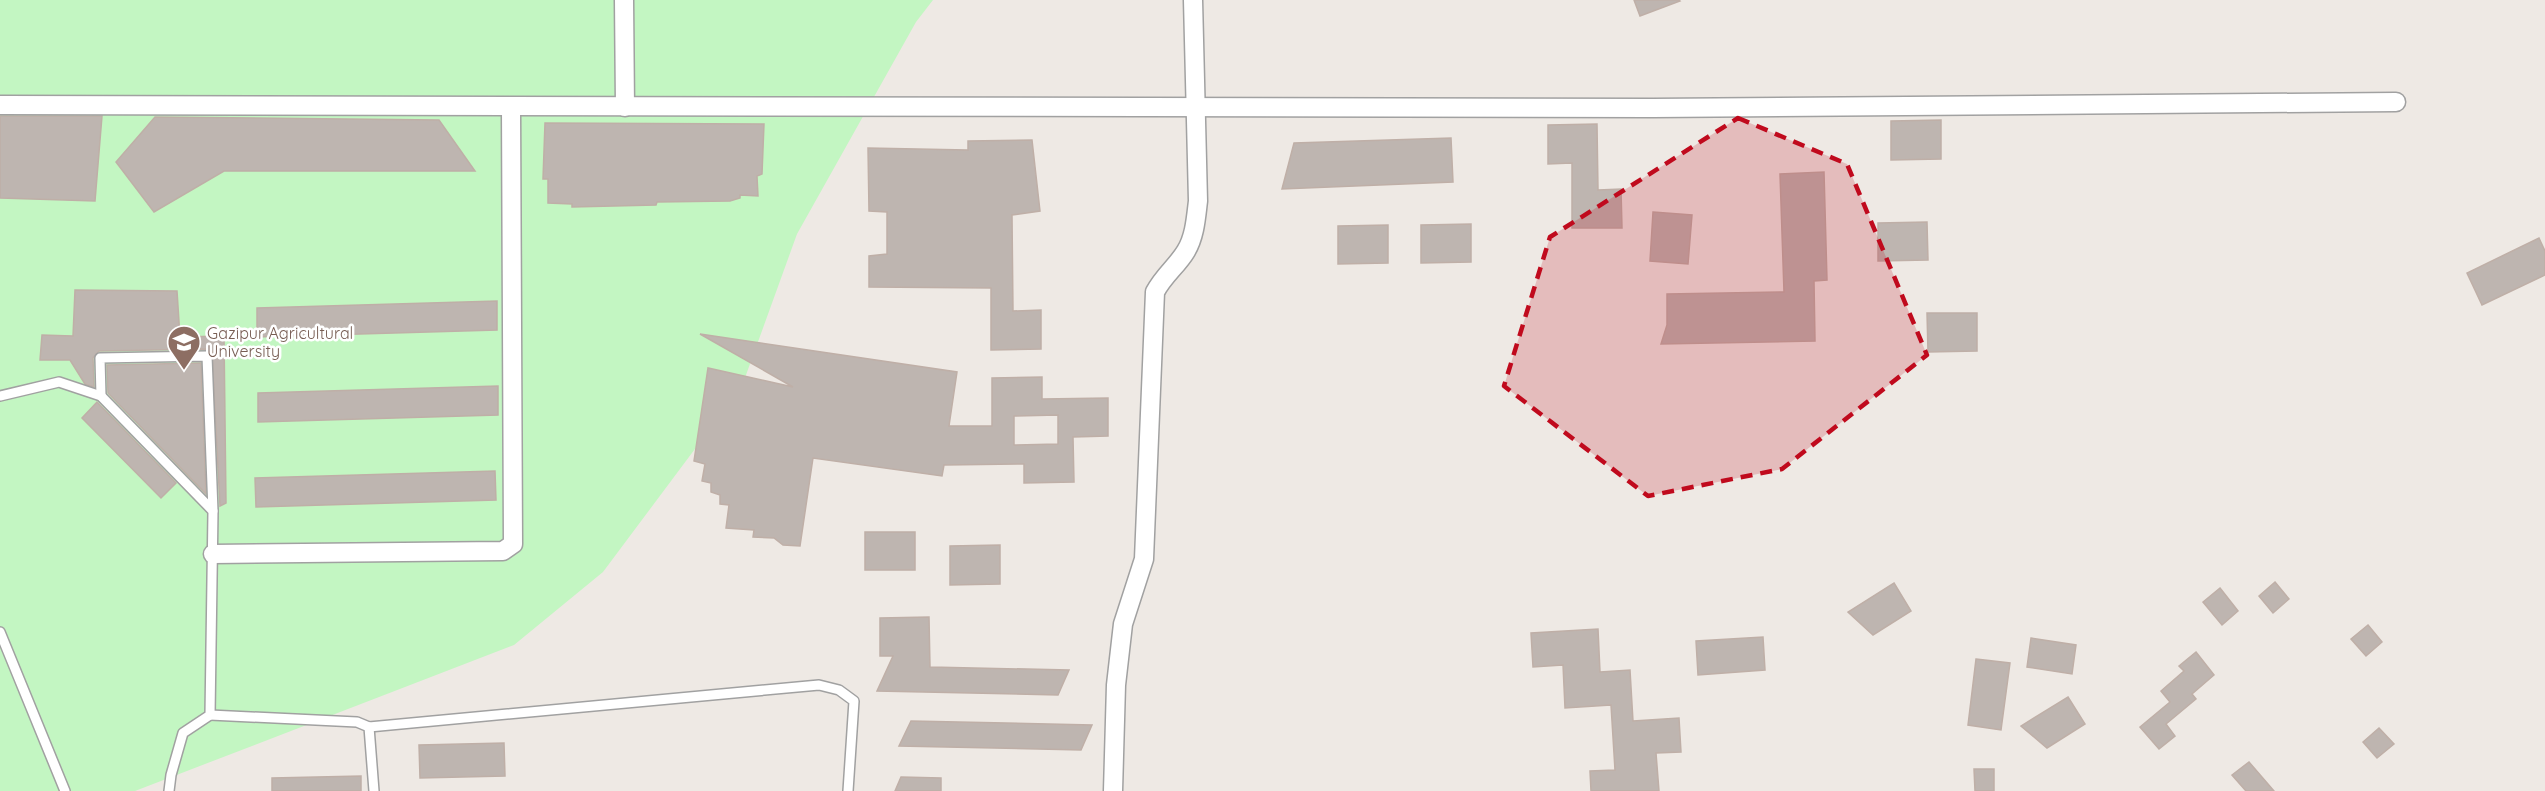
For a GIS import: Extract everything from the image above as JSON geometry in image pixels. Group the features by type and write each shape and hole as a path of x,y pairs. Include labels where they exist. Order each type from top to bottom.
{"street":[{"path":"624,0 624,106"},
{"path":"1113,791 1116,685 1122,624 1144,559 1155,292 1164,275 1186,251 1196,226 1198,201 1192,0"},
{"path":"0,105 511,108 624,106 1665,108 2396,102"},
{"path":"213,554 503,551 513,544 511,108"}],"lane":[{"path":"101,396 100,358 207,356 213,511 210,715"},
{"path":"0,396 59,382 101,396 213,511"},
{"path":"0,632 65,791"},
{"path":"170,791 171,775 183,733 210,715 357,722 369,727 819,685 839,690 854,701 848,791"},
{"path":"369,727 374,791"}],"highlighted area":[{"path":"1738,118 1847,164 1927,355 1782,469 1648,496 1504,386 1550,237"}],"green space":[{"path":"0,0 933,0 916,22 797,234 742,386 603,572 514,645 135,791 0,791"}],"building":[{"path":"1634,0 1679,0 1680,1 1640,16"},
{"path":"0,116 102,116 95,201 0,198"},
{"path":"155,117 439,120 475,171 224,171 154,212 116,162"},
{"path":"1941,120 1941,159 1891,160 1891,121"},
{"path":"545,123 764,124 762,174 757,176 758,196 740,195 740,198 730,201 657,202 656,205 572,207 572,204 548,203 548,179 543,179"},
{"path":"1597,124 1598,190 1621,189 1622,228 1572,228 1572,163 1548,164 1548,125"},
{"path":"1451,138 1453,182 1282,189 1294,143"},
{"path":"1032,140 1040,211 1012,215 1013,311 1041,310 1041,349 991,350 991,288 869,287 869,256 887,254 887,212 869,211 868,148 968,150 968,141"},
{"path":"1824,172 1827,280 1814,281 1815,341 1661,344 1667,325 1667,294 1784,292 1780,174"},
{"path":"1653,212 1692,215 1688,264 1650,261"},
{"path":"1927,222 1928,260 1878,261 1878,223"},
{"path":"1471,224 1471,262 1421,263 1421,225"},
{"path":"1388,225 1388,263 1338,264 1338,226"},
{"path":"2539,238 2545,251 2545,275 2482,305 2467,273"},
{"path":"75,290 177,291 180,337 224,336 226,503 220,506 212,352 207,349 99,351 93,358 94,387 85,384 70,360 40,360 42,335 73,336"},
{"path":"497,301 497,330 257,337 257,308"},
{"path":"1927,313 1977,313 1977,351 1928,352"},
{"path":"700,334 957,372 949,426 992,426 992,378 1042,377 1042,399 1108,398 1108,436 1073,437 1074,482 1024,483 1024,464 944,465 942,476 813,458 800,546 783,545 774,538 753,537 754,530 726,528 729,505 720,504 720,495 711,492 711,483 702,481 705,464 694,461 708,368 793,387","holes":["1058,415 1058,444 1014,445 1014,416"]},
{"path":"201,363 206,494 108,393 107,365"},
{"path":"498,386 498,415 258,422 258,393"},
{"path":"97,402 176,483 161,498 82,418"},
{"path":"495,471 496,500 256,507 255,478"},
{"path":"865,532 915,532 915,570 865,570"},
{"path":"1000,545 1000,584 950,585 950,546"},
{"path":"2275,582 2289,599 2273,613 2259,596"},
{"path":"1894,583 1911,611 1873,635 1848,612"},
{"path":"2220,588 2238,611 2222,625 2203,602"},
{"path":"929,617 930,667 1069,670 1058,695 877,691 893,656 880,656 880,618"},
{"path":"2368,625 2382,642 2366,656 2351,639"},
{"path":"1598,629 1600,672 1630,670 1633,721 1679,718 1681,752 1656,753 1659,791 1591,791 1590,771 1615,770 1611,705 1565,708 1563,665 1533,667 1531,633"},
{"path":"1763,637 1765,670 1698,675 1696,641"},
{"path":"2031,638 2076,645 2072,674 2027,667"},
{"path":"2196,652 2214,675 2192,694 2196,699 2166,724 2175,736 2159,749 2140,727 2170,702 2161,691 2184,671 2179,666"},
{"path":"1976,659 2010,663 2001,730 1968,725"},
{"path":"2068,697 2085,724 2047,748 2021,726"},
{"path":"911,721 1092,725 1081,750 899,746"},
{"path":"2379,728 2394,744 2377,758 2363,742"},
{"path":"504,743 505,776 420,778 419,745"},
{"path":"2249,762 2274,791 2246,791 2232,775"},
{"path":"1974,769 1994,769 1994,791 1975,791"},
{"path":"361,776 361,791 272,791 272,778"},
{"path":"901,777 941,778 941,791 895,791"}],"place":[{"name":"Gazipur Agricultural University","path":"184,371"}]}
